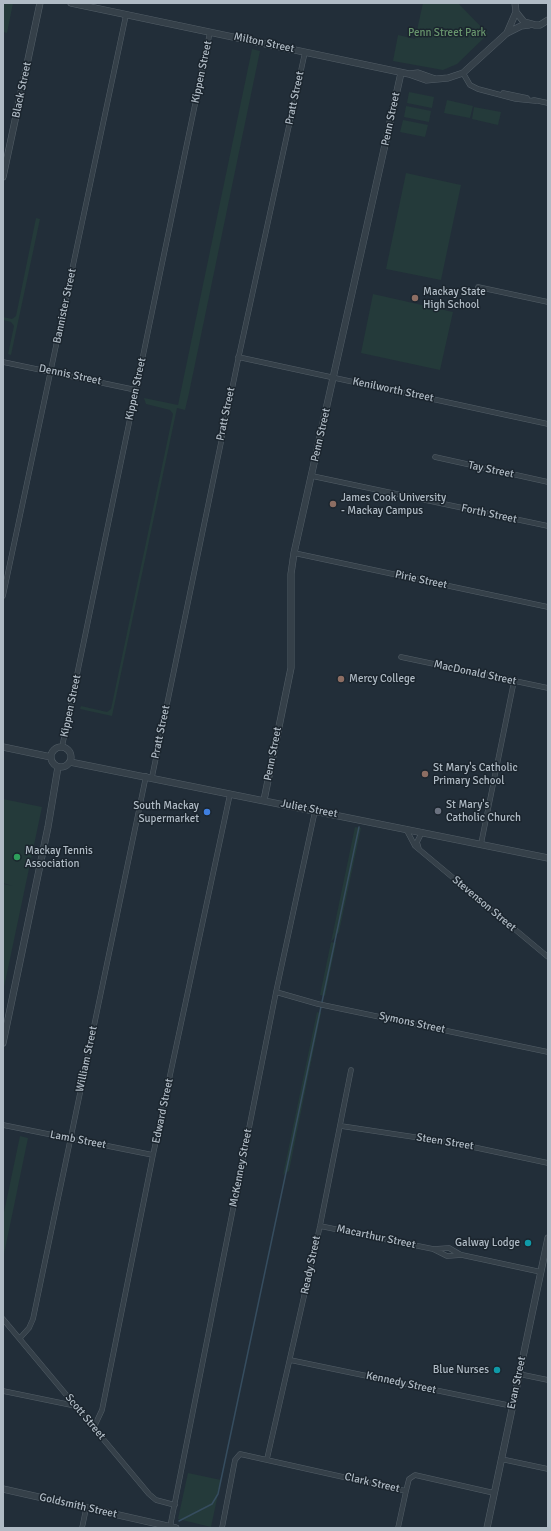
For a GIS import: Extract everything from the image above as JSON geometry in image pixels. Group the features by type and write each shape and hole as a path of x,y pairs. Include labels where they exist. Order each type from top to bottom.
{"street":[{"name":"Black Street","path":"3,177 40,3"},
{"name":"Milton Street","path":"71,3 409,74 418,73 436,79 448,78 463,73"},
{"path":"515,6 519,18 529,24"},
{"path":"507,32 515,6"},
{"name":"Bannister Street","path":"3,596 126,15"},
{"path":"540,25 548,20"},
{"path":"548,28 540,25 529,24 507,32 463,73 470,85 498,93 517,94 536,101 548,103"},
{"name":"Kippen Street","path":"62,747 210,32"},
{"name":"Pratt Street","path":"149,776 238,357 305,52"},
{"name":"Penn Street","path":"264,800 291,668 291,574 294,553 401,72"},
{"path":"478,287 548,302"},
{"name":"Kenilworth Street","path":"238,357 548,424"},
{"name":"Dennis Street","path":"3,362 136,390"},
{"name":"Tay Street","path":"434,457 548,482"},
{"name":"Forth Street","path":"312,476 548,526"},
{"name":"Pirie Street","path":"294,553 548,607"},
{"name":"MacDonald Street","path":"401,657 548,688"},
{"path":"480,844 514,681"},
{"path":"3,747 51,757"},
{"path":"62,747 70,752 70,762 66,766 58,767 53,763 51,757 53,750 62,747"},
{"name":"Juliet Street","path":"70,762 149,776 230,794 548,858"},
{"path":"3,1043 48,826 58,767"},
{"name":"William Street","path":"20,1338 29,1328 33,1319 70,1138 149,776"},
{"name":"Edward Street","path":"94,1426 102,1410 153,1155 230,794"},
{"name":"McKenney Street","path":"173,1527 175,1505 276,992 315,811"},
{"name":"Stevenson Street","path":"406,829 414,844 420,850 548,957"},
{"path":"420,850 417,843 422,832"},
{"name":"Symons Street","path":"276,992 318,1004 548,1052"},
{"name":"Ready Street","path":"267,1459 320,1226 351,1070"},
{"name":"Lamb Street","path":"3,1124 153,1155"},
{"name":"Steen Street","path":"341,1126 454,1143 548,1163"},
{"name":"Macarthur Street","path":"320,1226 433,1249 447,1256 464,1256 541,1272"},
{"name":"Evan Street","path":"487,1528 548,1238"},
{"name":"Macarthur Street","path":"433,1249 449,1248 464,1256"},
{"name":"Scott Street","path":"3,1319 94,1426 149,1494 156,1500 175,1505"},
{"name":"Kennedy Street","path":"290,1360 512,1406"},
{"path":"519,1374 548,1380"},
{"path":"3,1391 76,1406"},
{"name":"Clark Street","path":"222,1528 235,1460 240,1454 406,1491 409,1479 415,1475 494,1493"},
{"path":"501,1459 548,1469"},
{"name":"Goldsmith Street","path":"3,1489 86,1509 173,1527"},
{"path":"398,1528 406,1491"},
{"path":"82,1528 86,1509"}],"green space":[{"path":"3,3 13,3 7,33 3,32"},
{"name":"Penn Street Park","path":"423,3 458,3 488,34 457,64 443,70 393,61 398,35 415,39"},
{"path":"252,49 260,51 189,393 185,410 177,408 112,716 80,709 81,706 107,712 111,709 173,414 170,410 146,404 144,398 178,405"},
{"path":"409,92 434,97 432,108 407,103"},
{"path":"447,100 473,106 470,118 444,113"},
{"path":"406,106 431,111 429,122 404,117"},
{"path":"474,107 501,112 498,125 472,119"},
{"path":"403,120 428,125 425,137 400,132"},
{"path":"406,173 461,185 441,280 386,269"},
{"path":"36,218 40,219 11,355 8,354 14,326 11,322 3,320 3,317 12,319 16,316"},
{"path":"373,294 453,312 440,370 361,353"},
{"name":"Mackay Tennis Association","path":"3,799 42,807 3,992 3,884 13,886 3,883"},
{"path":"355,827 361,828 339,932 331,942"},
{"path":"331,942 336,943 325,996 320,995"},
{"path":"317,1012 321,1013 289,1171 283,1175"},
{"path":"20,1136 28,1138 3,1259 3,1217"},
{"path":"188,1473 221,1480 211,1527 178,1519"}],"waterway":[{"path":"179,1521 212,1504 218,1494 359,827"}],"place":[{"name":"Mackay State High School","path":"415,298"},
{"name":"James Cook University - Mackay Campus","path":"333,504"},
{"name":"Mercy College","path":"341,679"},
{"name":"St Mary's Catholic Primary School","path":"425,774"},
{"name":"St Mary's Catholic Church","path":"438,811"},
{"name":"South Mackay Supermarket","path":"207,812"},
{"name":"Mackay Tennis Association","path":"17,857"},
{"name":"Galway Lodge","path":"528,1243"},
{"name":"Blue Nurses","path":"497,1370"}]}
